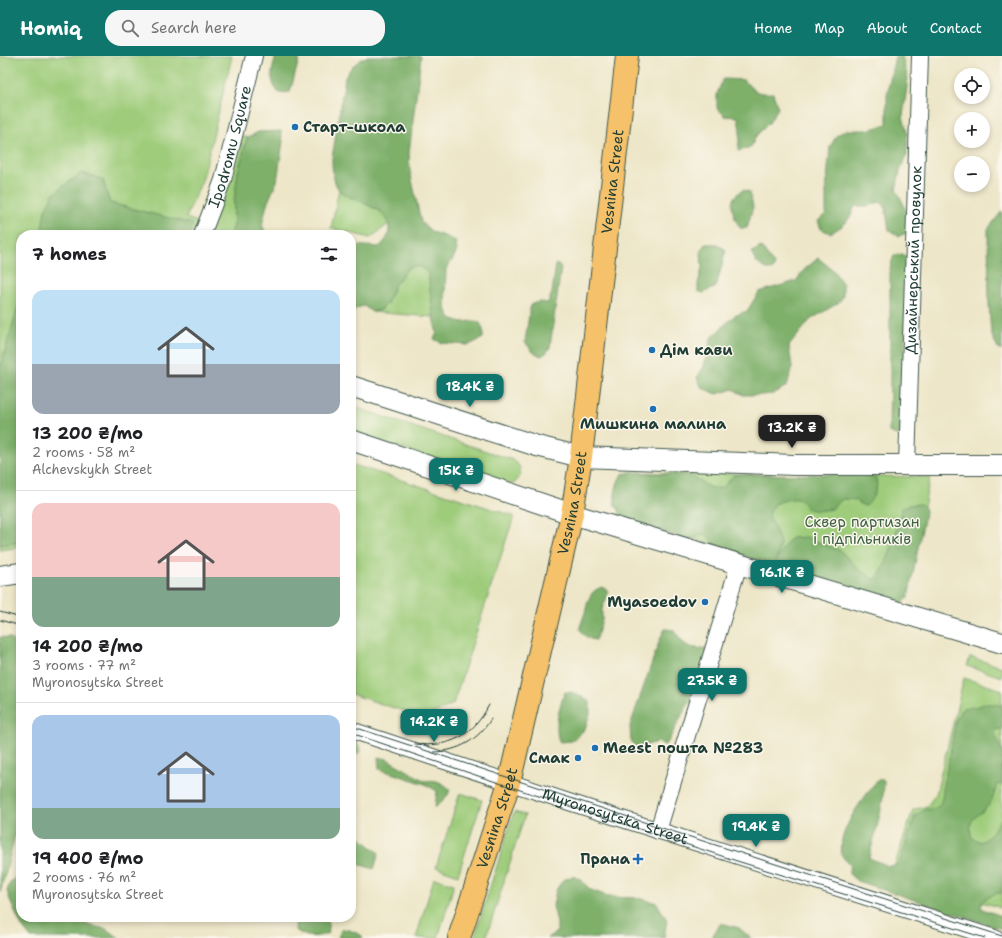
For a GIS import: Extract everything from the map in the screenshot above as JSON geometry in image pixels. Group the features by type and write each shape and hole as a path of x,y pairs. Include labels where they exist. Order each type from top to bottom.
{"main road":[{"name":"Vesnina Street","path":"459,938 509,783 572,514 581,457 627,56"}],"street":[{"name":"Ipodromu Square","path":"204,230 223,180 254,56"},
{"name":"Дизайнерський провулок","path":"907,465 920,56"},
{"path":"356,388 537,446 581,457 794,465 1002,465"},
{"path":"356,442 572,514 1002,643"},
{"path":"658,831 739,564"},
{"path":"0,576 16,574"},
{"name":"Myronosytska Street","path":"356,732 509,783 995,938"}],"green space":[{"path":"0,56 232,56 203,178 186,218 198,222 194,230 16,230 16,548 0,550"},
{"path":"276,56 300,56 290,92 279,93 273,84 272,71"},
{"path":"368,56 421,56 409,153 410,171 421,222 432,232 455,241 457,250 446,269 445,304 449,317 460,322 475,321 480,323 483,329 483,338 469,345 442,343 434,339 437,333 434,322 428,273 422,268 415,266 408,268 394,286 387,304 380,310 372,312 364,306 356,308 356,245 379,247 386,239 389,232 388,221 384,215 378,210 340,191 334,180 332,158 345,78 354,65"},
{"path":"895,56 902,56 908,79 903,116 907,133 907,155 900,171 896,190 906,210 909,232 899,236 889,230 885,206 880,202 867,206 855,206 851,216 846,222 830,233 821,229 818,221 826,214 826,191 830,147 837,135 846,130 868,130 887,124 887,94"},
{"path":"723,79 744,80 756,91 773,93 778,108 769,123 756,136 751,147 738,151 740,131 738,117 725,116 717,108 717,94"},
{"path":"281,131 283,141 277,181 267,204 262,225 264,230 232,230 238,172 247,138 258,132"},
{"path":"241,135 247,138 238,172 232,230 208,230"},
{"path":"81,173 103,180 110,203 193,224 191,230 42,230 45,210 53,194"},
{"path":"339,189 347,195 382,212 390,223 370,238 356,234 356,230 339,230 331,228"},
{"path":"743,190 750,192 753,207 747,228 740,228 732,208 735,196"},
{"path":"1002,211 1002,350 998,348 991,334 988,229"},
{"path":"705,244 717,244 726,250 716,287 703,293 698,291 698,284 702,268 701,250"},
{"path":"761,247 775,266 772,270 761,266 754,259 752,252"},
{"path":"903,254 909,260 900,435 896,435 889,432 890,268 894,255"},
{"path":"818,258 833,270 843,284 843,297 838,303 810,320 789,346 792,367 787,386 773,394 761,395 743,395 733,389 717,394 702,388 697,378 704,366 711,338 734,316 747,311 759,292 796,281 804,270"},
{"path":"391,259 436,262 433,317 372,312"},
{"path":"556,264 561,267 550,347 546,353 541,356 533,352 525,342 530,308 532,304 539,302 548,303 552,293"},
{"path":"16,314 16,543 0,545 0,367"},
{"path":"356,408 513,460 519,466 521,473 518,480 511,484 356,434"},
{"path":"356,466 514,516 453,704 425,718 356,696"},
{"name":"Сквер партизан і підпільників","path":"629,472 930,477 905,600 766,561 621,516"},
{"name":"Сквер партизан і підпільників","path":"631,472 692,476 712,488 721,488 734,475 867,474 876,478 877,485 875,493 866,506 862,505 856,500 843,499 832,509 822,510 812,510 806,508 801,500 797,499 775,504 769,514 780,543 775,562 791,538 806,537 841,551 857,568 875,580 889,556 902,508 908,505 921,504 926,509 908,598 902,604 719,548 705,534 691,541 620,518 619,509 615,506 616,489 622,474"},
{"path":"602,587 608,591 602,609 602,620 596,640 586,637 580,629 590,597 594,591"},
{"path":"665,629 674,630 684,643 691,647 707,648 700,680 668,742 665,745 657,742 637,748 631,741 630,726 660,639"},
{"path":"0,637 10,638 16,644 16,830 0,893"},
{"path":"970,657 1002,667 1002,677 967,666"},
{"path":"964,678 1002,690 1002,908 891,876 913,810 927,806 936,794"},
{"path":"565,692 579,695 590,702 590,713 585,729 572,741 559,742 557,723"},
{"path":"984,704 1002,706 1002,730 999,729 994,731 1002,752 1002,785 997,784 989,805 974,818 970,826 972,838 981,842 991,834 1002,818 1002,893 996,893 981,902 982,909 1002,916 1002,929 857,881 849,874 849,869 851,866 841,855 842,839 853,815 878,780 884,780 881,810 869,858 888,866 897,865 900,861 915,816 924,810 936,808 940,805 956,719 963,708 976,707"},
{"path":"356,742 361,751 356,754"},
{"path":"378,757 387,759 425,781 432,780 441,783 450,789 448,795 435,808 437,791 425,784 379,769"},
{"path":"460,793 482,800 458,875 436,867"},
{"path":"514,812 525,815 486,938 474,938"},
{"path":"356,837 359,837 379,853 374,869 356,864"},
{"path":"16,876 16,914 7,891 10,883"},
{"path":"573,876 581,880 591,890 610,897 638,898 657,903 667,920 664,938 548,938 557,932 557,923 553,906 556,890 563,880"},
{"path":"434,878 454,884 438,938 416,938"},
{"path":"20,922 82,922 106,929 120,938 31,938"},
{"path":"296,922 328,922 329,933 319,936 308,936 295,930"},
{"path":"721,923 739,928 751,938 711,938"},
{"path":"347,929 361,935 363,938 338,938 341,930"}],"tram line":[{"path":"0,612 16,617"},
{"path":"0,620 16,625"},
{"path":"415,744 439,744 450,742 459,738 476,725 489,705"},
{"path":"434,752 460,747 467,743 480,733 491,719"},
{"path":"356,728 659,827 1002,936"},
{"path":"356,735 737,861 985,938"}],"place":[{"name":"Старт-школа","path":"295,127"},
{"name":"Дім кави","path":"652,350"},
{"name":"Мишкина малина","path":"653,409"},
{"name":"Myasoedov","path":"705,602"},
{"name":"Meest пошта №283","path":"595,748"},
{"name":"Смак","path":"578,758"},
{"name":"Прана","path":"638,859"}]}
